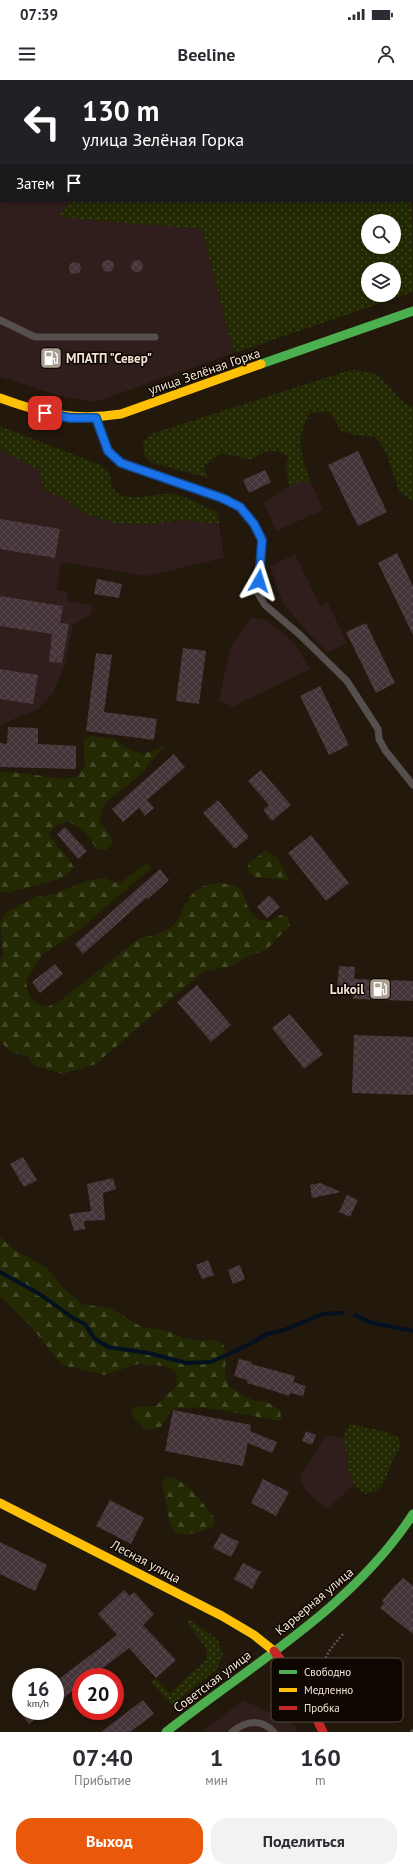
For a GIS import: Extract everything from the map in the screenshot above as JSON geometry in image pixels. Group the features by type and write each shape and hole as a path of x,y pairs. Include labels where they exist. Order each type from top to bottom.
{"street":[{"name":"улица Зелёная Горка","path":"0,398 45,413 70,418 96,418 121,414 413,311"},
{"name":"Лесная улица","path":"0,1503 146,1575 252,1634 274,1651 279,1658"},
{"name":"Карьерная улица","path":"274,1651 324,1613 356,1585 387,1552 413,1514"},
{"name":"Советская улица","path":"166,1732 274,1651"},
{"name":"Лесная улица","path":"318,1722 323,1732"}],"lane":[{"path":"0,320 36,337 155,337"},
{"path":"96,418 108,451 121,463 222,498 240,507 250,518 262,540 257,592 265,605 299,634 347,681 378,729 379,739 385,750 413,785"},
{"path":"232,1732 243,1724 254,1722 265,1725 274,1732"}],"path":[{"path":"327,1658 333,1646 344,1634"}],"shaded area":[{"path":"0,202 70,202 58,217 202,229 234,353 95,402 61,396 0,377"},
{"path":"0,449 39,470 44,491 65,499 86,514 114,523 150,524 188,520 219,523 224,558 146,576 61,562 57,590 68,592 67,601 93,605 91,614 73,625 65,664 53,693 38,709 0,725"},
{"path":"299,482 311,482 323,510 276,531 264,503 289,486"},
{"path":"295,554 320,606 328,603 347,643 328,653 307,632 282,601 270,566"},
{"path":"251,618 267,620 294,643 310,669 232,707 219,700 230,648"},
{"path":"326,1436 343,1437 348,1457 348,1466 354,1485 327,1509 304,1489 300,1476"},
{"path":"244,1700 271,1713 271,1722 289,1722 293,1724 298,1732 201,1732"}],"green space":[{"path":"70,202 412,202 413,292 401,296 401,262 361,262 361,302 384,302 234,353 202,229 58,217"},
{"path":"350,370 369,372 378,376 402,401 413,407 413,501 399,491 390,462 384,449 375,437 360,436 341,431 334,418 328,412 310,413 302,430 302,456 311,482 299,482 289,486 286,466 288,456 283,453 273,451 264,452 251,460 222,453 212,459 204,467 208,478 150,462 144,455 143,442 151,434"},
{"path":"0,426 100,465 110,474 112,486 117,493 124,496 134,497 164,494 179,495 217,512 219,523 188,520 150,524 114,523 86,514 65,499 44,491 39,470 0,449"},
{"path":"92,736 114,739 128,749 143,754 165,746 150,762 146,769 107,802 101,811 100,822 110,835 113,844 106,850 97,849 85,832 68,821 55,826 49,834 74,868 62,878 7,893 0,892 0,772 23,773 62,779 78,776 85,765 84,738"},
{"path":"263,851 273,854 276,857 282,865 289,880 256,877 252,875 247,868 250,862 259,856"},
{"path":"147,863 151,868 78,931 42,955 26,981 29,995 34,1001 47,1007 61,1000 140,938 157,934 168,929 177,921 188,900 193,894 205,886 219,883 233,885 240,888 250,912 259,920 271,921 280,915 288,916 290,925 266,950 244,958 232,966 202,972 96,1064 63,1074 33,1065 28,1056 11,1052 0,1041 0,960 3,955 0,922 8,911 36,897 54,894 89,880 105,878 112,882 120,883"},
{"path":"0,1237 17,1252 46,1267 67,1292 83,1304 112,1309 140,1326 170,1332 181,1337 199,1341 214,1340 223,1344 226,1352 225,1376 229,1386 241,1395 256,1401 265,1401 280,1410 281,1419 275,1420 222,1410 195,1407 171,1410 161,1427 145,1430 131,1414 134,1407 156,1406 176,1386 177,1377 174,1371 164,1366 138,1364 104,1375 62,1365 25,1321 0,1297"},
{"path":"350,1424 387,1432 398,1437 400,1442 399,1450 393,1459 384,1483 375,1492 365,1494 361,1492 353,1482 350,1474 344,1436"},
{"path":"168,1477 181,1482 194,1493 215,1519 214,1526 189,1534 179,1534 174,1532 169,1517 163,1486 163,1480"},
{"path":"189,1619 218,1640 223,1656 216,1670 172,1705 151,1682 156,1678 170,1693 206,1660 207,1649 187,1623"}],"building":[{"path":"108,260 112,262 114,266 112,270 108,272 104,270 102,266 104,262"},
{"path":"137,260 141,262 143,266 141,270 137,272 133,270 131,266 133,262"},
{"path":"75,262 79,264 81,268 79,272 75,274 71,272 69,268 71,264"},
{"path":"358,451 387,512 358,526 328,465"},
{"path":"265,470 271,482 249,493 243,480"},
{"path":"0,519 60,529 55,558 0,549"},
{"path":"397,553 413,586 413,635 378,563"},
{"path":"97,579 122,584 119,598 94,594"},
{"path":"0,596 63,606 60,623 69,624 62,663 49,662 52,634 0,626"},
{"path":"366,623 395,683 376,693 346,632"},
{"path":"183,648 206,651 199,704 176,701"},
{"path":"96,653 112,655 104,712 157,719 154,740 86,731"},
{"path":"0,669 38,675 33,704 0,699"},
{"path":"320,686 349,745 329,755 300,696"},
{"path":"8,727 38,728 38,744 76,746 76,769 0,767 0,743 7,744"},
{"path":"174,754 185,767 147,800 154,808 145,816 139,808 123,822 112,809"},
{"path":"261,770 291,805 272,821 263,810 269,805 248,781"},
{"path":"218,800 249,837 235,849 203,813"},
{"path":"65,827 87,851 78,859 57,834"},
{"path":"311,835 349,883 326,901 288,853"},
{"path":"160,869 169,880 148,899 146,898 83,954 75,944"},
{"path":"269,895 280,907 267,918 257,907"},
{"path":"55,964 63,974 40,993 32,982"},
{"path":"339,966 355,967 354,979 413,981 413,1001 353,999 353,990 337,989"},
{"path":"197,985 231,1025 211,1042 177,1002"},
{"path":"290,1014 323,1054 304,1069 272,1028"},
{"path":"354,1035 413,1037 413,1095 352,1093"},
{"path":"23,1157 37,1180 24,1187 10,1164"},
{"path":"113,1178 116,1189 103,1193 105,1220 84,1221 85,1229 74,1231 69,1214 91,1211 87,1184"},
{"path":"320,1183 341,1192 312,1198 310,1185"},
{"path":"347,1195 358,1200 350,1217 339,1212"},
{"path":"208,1260 214,1275 202,1279 196,1265"},
{"path":"240,1265 245,1279 233,1284 228,1270"},
{"path":"239,1359 252,1362 251,1364 295,1376 293,1382 306,1386 303,1396 290,1393 289,1396 247,1383 247,1380 234,1376"},
{"path":"173,1410 251,1425 250,1431 277,1442 272,1453 248,1443 243,1466 165,1451"},
{"path":"306,1431 316,1435 312,1445 302,1441"},
{"path":"263,1479 289,1492 276,1516 251,1503"},
{"path":"110,1500 144,1518 131,1544 96,1526"},
{"path":"221,1533 239,1542 231,1557 213,1548"},
{"path":"0,1542 47,1565 35,1591 0,1574"},
{"path":"243,1563 261,1572 252,1589 234,1579"},
{"path":"403,1578 413,1586 413,1634 380,1608 384,1603 382,1601"},
{"path":"124,1590 130,1596 134,1592 154,1614 143,1625 176,1660 156,1678 129,1648 103,1668 73,1668 117,1635 98,1614"},
{"path":"72,1669 72,1692 64,1697 64,1675"},
{"path":"143,1700 154,1714 130,1732 101,1732 117,1720 124,1720 124,1714"},
{"path":"26,1720 34,1720 29,1724"}],"waterway":[{"path":"0,1272 41,1295 73,1318 85,1324 94,1338 108,1347 148,1353 187,1363 211,1362 244,1347 267,1334 284,1330 323,1314 342,1313"},
{"path":"355,1315 372,1323 413,1331"}],"traffic: fast":[{"path":"261,364 413,311"},
{"path":"166,1732 299,1633 331,1606 361,1578 388,1548 413,1514"}],"traffic: slow":[{"path":"0,398 16,404 59,415 89,417 121,414 261,364"},
{"path":"0,1503 222,1616 254,1635 274,1651"}],"traffic: jam":[{"path":"274,1651 279,1658"},
{"path":"318,1722 323,1732"}],"place":[{"name":"МПАТП \"Север\"","path":"51,358"},
{"name":"Lukoil","path":"380,989"}],"route":[{"path":"45,413 70,418 96,418 101,438 108,451 121,463 222,498 240,507 254,524 262,540 259,581"}]}
